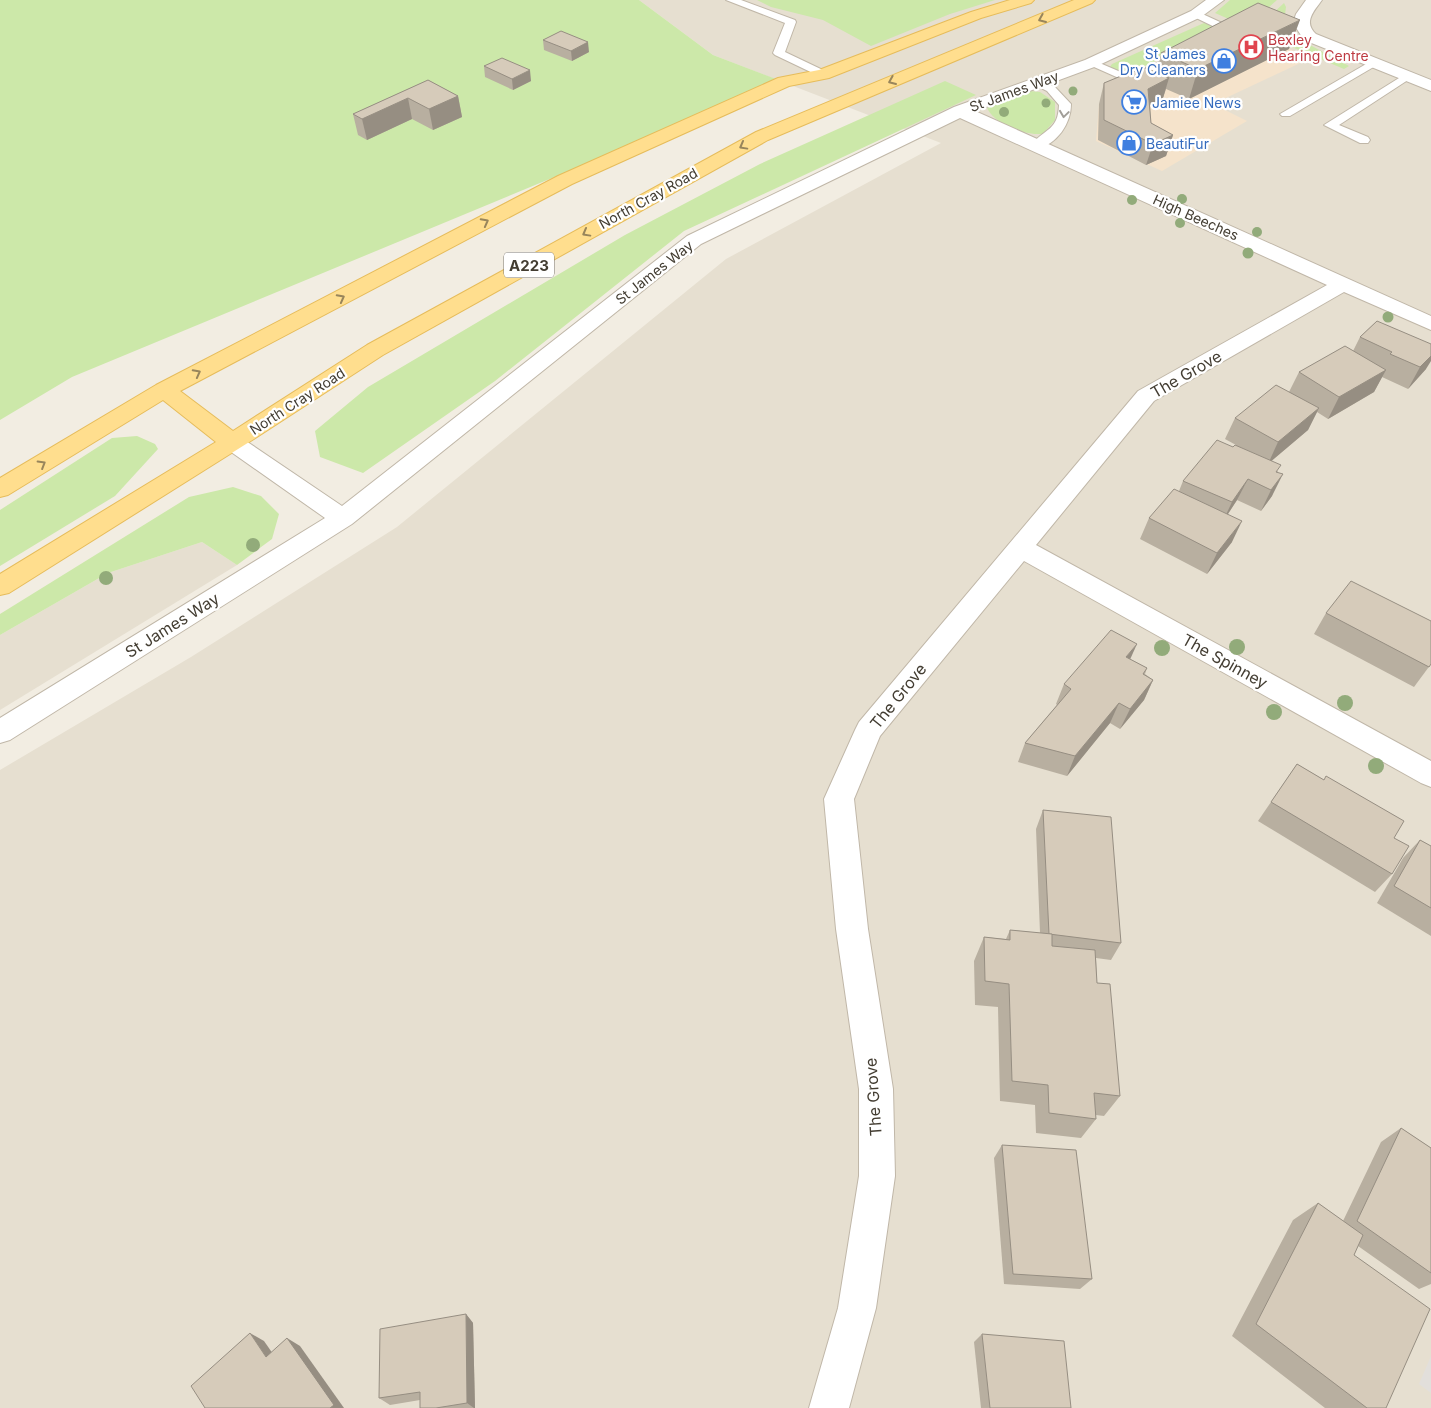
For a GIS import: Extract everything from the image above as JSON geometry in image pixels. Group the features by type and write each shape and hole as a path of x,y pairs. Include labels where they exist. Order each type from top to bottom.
{"main road":[{"path":"0,489 164,390 565,180 784,82 823,74 976,15 1026,0"},
{"name":"North Cray Road","path":"0,586 232,442 375,350 762,136 1087,0"},
{"name":"North Cray Road","path":"164,390 232,442"}],"street":[{"name":"St James Way","path":"0,732 343,518 694,240 960,111 1091,64 1196,14 1216,0"},
{"path":"1314,0 1300,23 1304,33 1317,41 1431,86"},
{"name":"High Beeches","path":"960,111 1431,324"},
{"name":"The Grove","path":"829,1408 857,1308 877,1176 876,1088 852,929 839,799 869,730 1146,396 1343,284"},
{"path":"232,442 343,518"},
{"name":"The Spinney","path":"1019,547 1431,775"}],"lane":[{"path":"731,0 791,22 779,53 823,74"},
{"path":"1196,14 1229,30 1211,40"},
{"path":"1091,64 1130,80 1187,51"},
{"path":"1286,114 1373,63"},
{"path":"1364,140 1330,125 1407,76"},
{"path":"1037,145 1057,131 1065,118 1065,104 1051,90 1039,84"}],"shaded area":[{"path":"639,0 1431,0 1431,1408 0,1408 0,770 191,657 397,527 726,259 941,143 713,55"},
{"path":"1248,32 1311,58 1213,104 1247,121 1162,171 1096,141 1099,104"},
{"path":"202,542 237,565 0,710 0,635 108,573"},
{"path":"1431,1356 1431,1393 1419,1384"}],"green space":[{"path":"0,0 639,0 713,55 784,82 72,377 0,420"},
{"path":"757,0 995,0 950,14 871,46 823,20 771,7"},
{"path":"1230,0 1277,0 1247,27 1215,13"},
{"path":"1284,3 1286,7 1284,22 1297,38 1349,66 1344,69 1254,31"},
{"path":"1204,23 1213,25 1217,32 1130,73 1123,73 1110,67 1112,64"},
{"path":"945,81 976,95 684,231 495,381 363,473 320,457 315,431 368,387 625,235 760,164"},
{"path":"1030,91 1040,92 1055,102 1055,120 1043,134 1027,133 1011,128 997,120 987,108"},
{"path":"137,436 155,444 158,449 115,496 0,566 0,510 112,438"},
{"path":"233,487 261,496 279,514 272,539 237,565 202,542 108,573 0,635 0,614 189,497"}],"building":[{"path":"1258,3 1300,20 1198,69 1161,53"},
{"path":"561,31 588,42 571,51 543,40"},
{"path":"502,58 530,70 512,79 484,66"},
{"path":"1146,68 1169,78 1148,89 1151,123 1173,135 1153,144 1104,120 1104,83 1133,71 1136,72"},
{"path":"428,80 458,96 429,109 408,98 362,119 353,114"},
{"path":"1377,321 1431,344 1431,356 1420,367 1390,354 1392,352 1360,337"},
{"path":"1345,346 1386,370 1339,397 1299,372"},
{"path":"1276,385 1319,408 1278,442 1235,418"},
{"path":"1217,440 1233,447 1235,445 1281,465 1276,472 1283,474 1271,490 1248,479 1232,502 1183,481"},
{"path":"1174,489 1242,521 1217,553 1149,518"},
{"path":"1351,581 1431,621 1431,664 1429,667 1326,613"},
{"path":"1111,630 1137,644 1126,657 1147,668 1143,674 1153,680 1130,709 1119,703 1075,756 1025,743 1071,689 1064,684"},
{"path":"1297,764 1324,780 1326,776 1404,821 1394,838 1409,846 1392,874 1271,802"},
{"path":"1043,810 1111,817 1121,943 1049,934"},
{"path":"1420,840 1431,846 1431,908 1394,886"},
{"path":"1010,930 1052,934 1052,946 1095,950 1097,983 1110,984 1120,1096 1094,1093 1096,1119 1049,1113 1048,1085 1012,1081 1009,984 985,981 984,937 1010,940"},
{"path":"1401,1128 1431,1148 1431,1273 1357,1221"},
{"path":"1002,1145 1076,1150 1092,1279 1013,1274"},
{"path":"1318,1203 1363,1235 1354,1255 1430,1309 1386,1408 1367,1408 1256,1324"},
{"path":"466,1314 467,1403 436,1408 420,1408 420,1392 379,1398 380,1329"},
{"path":"250,1333 266,1357 287,1338 334,1405 330,1408 205,1408 191,1386"},
{"path":"982,1334 1064,1341 1071,1408 990,1408"}],"place":[{"name":"Bexley Hearing Centre","path":"1251,47"},
{"name":"St James Dry Cleaners","path":"1224,61"},
{"name":"Jamiee News","path":"1134,102"},
{"name":"BeautiFur","path":"1129,143"}]}
